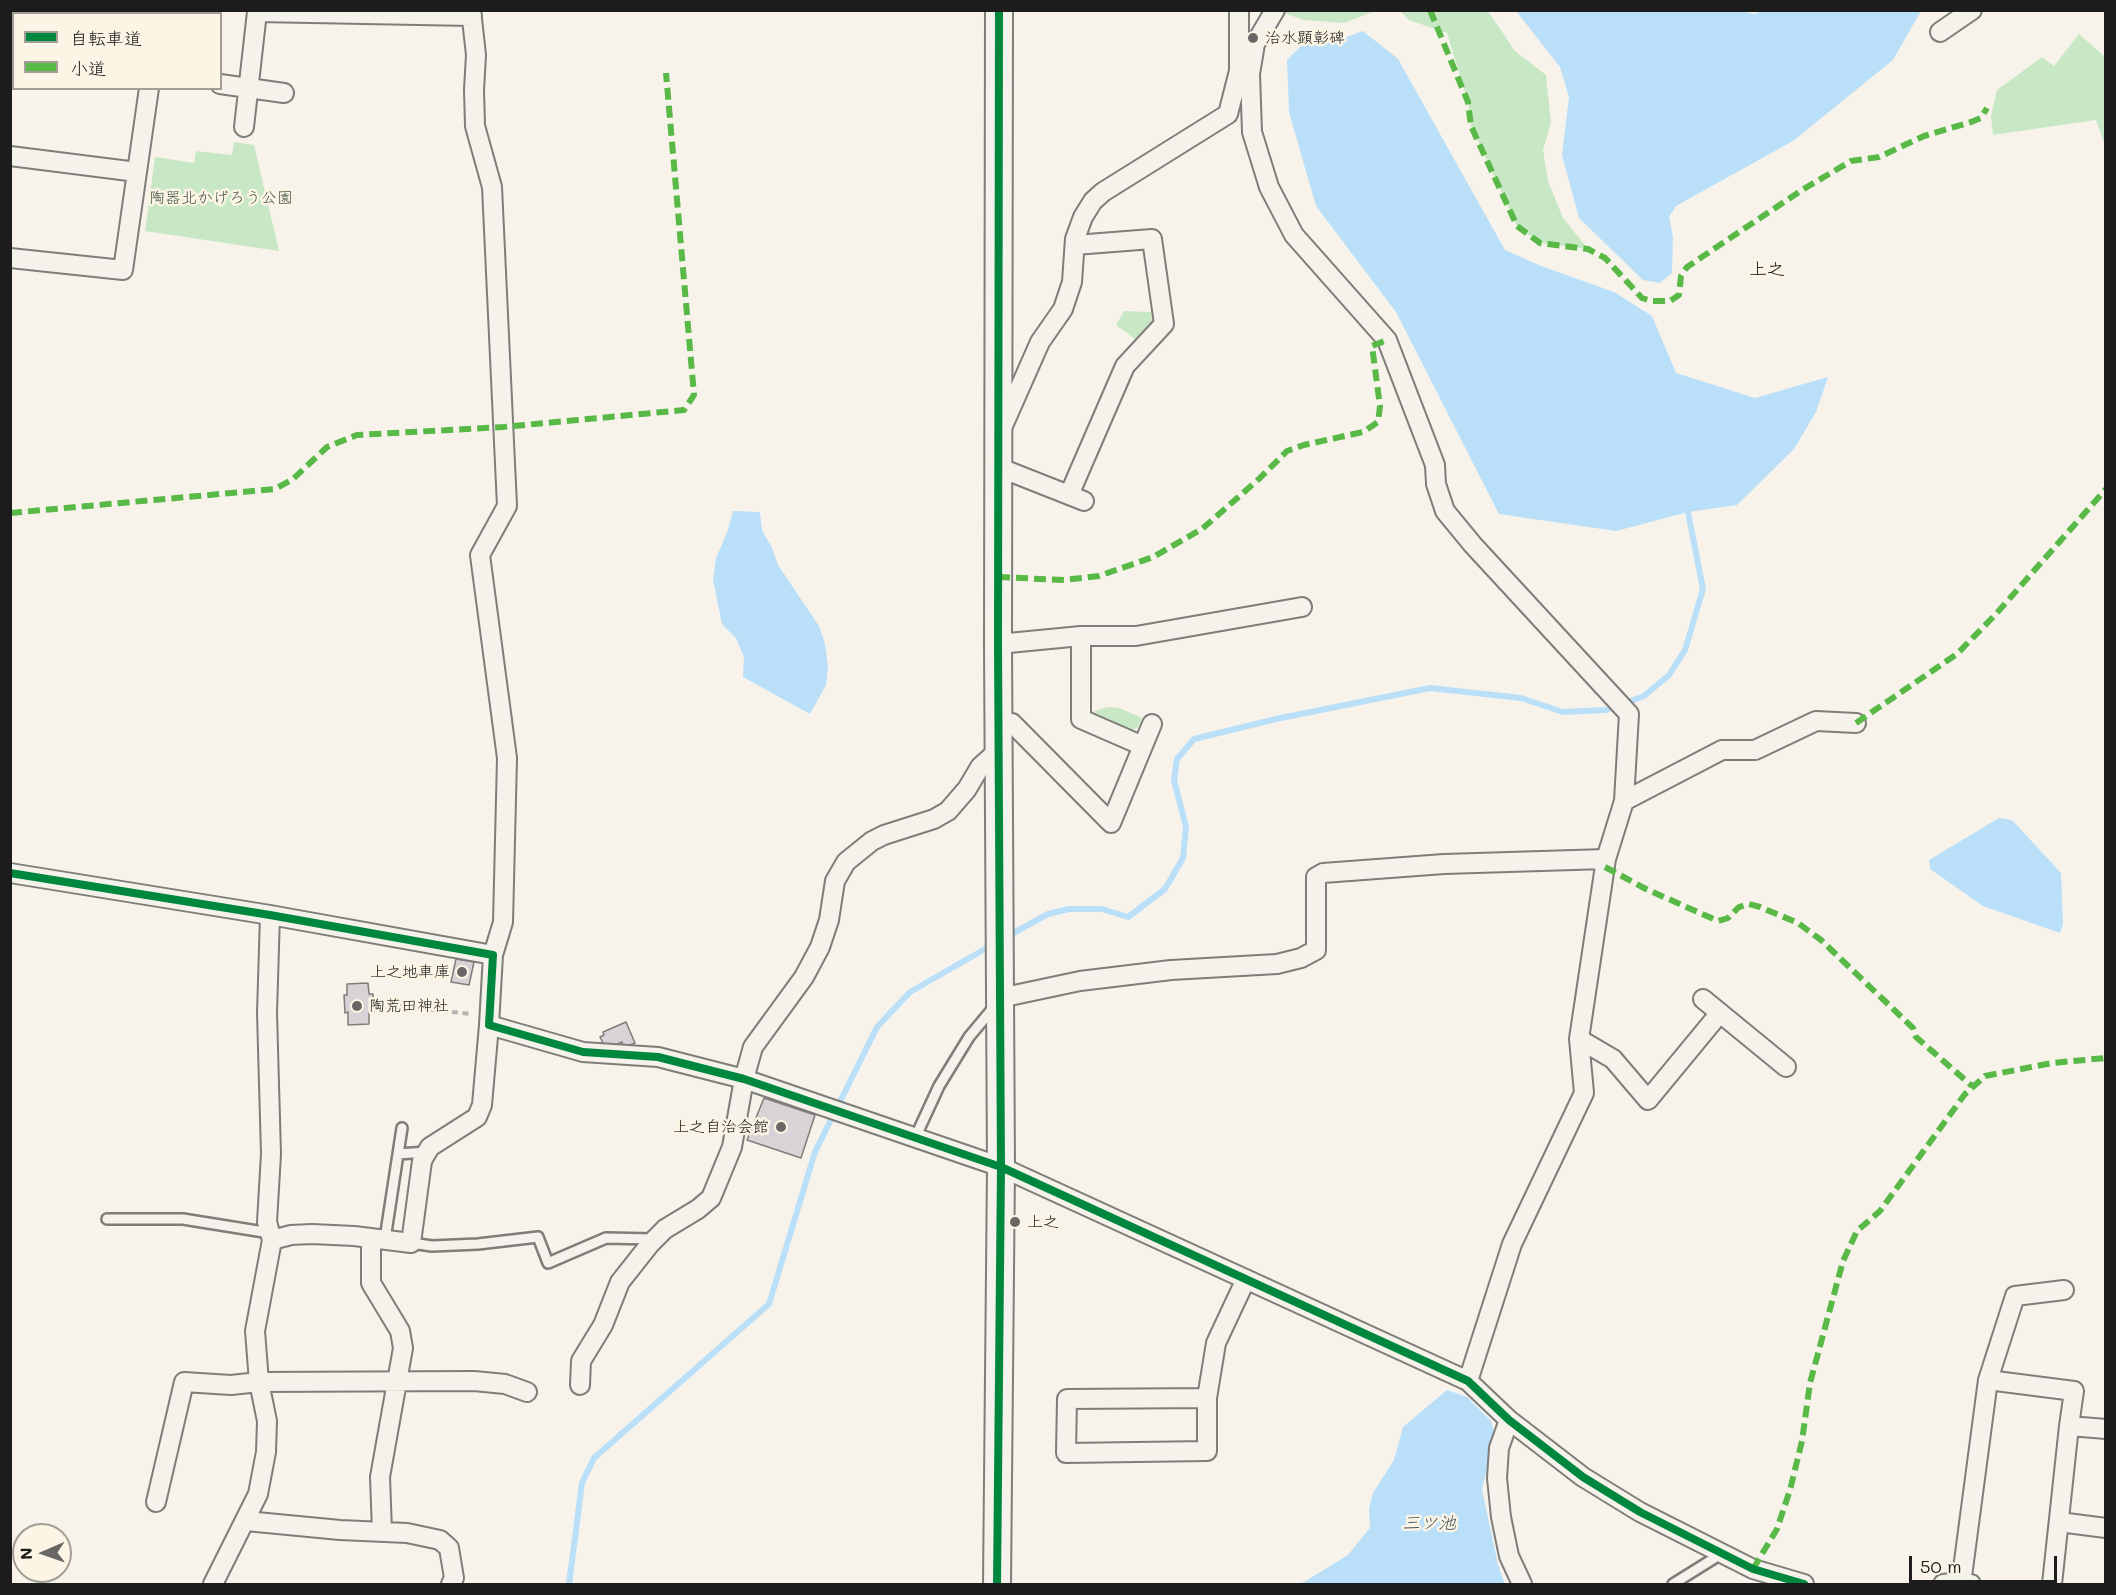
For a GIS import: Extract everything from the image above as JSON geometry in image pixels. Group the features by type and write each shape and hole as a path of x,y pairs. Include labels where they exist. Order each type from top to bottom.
{"street":[{"path":"997,1584 1001,1167 998,644 999,10"},
{"path":"1239,10 1247,45 1252,132 1269,188 1294,234 1387,340 1435,465 1436,484 1445,511 1473,545 1629,714 1624,801 1606,859 1579,1039 1584,1093 1512,1244 1468,1381"},
{"path":"998,437 1040,342 1063,309 1072,282 1075,245 1083,217 1098,197 1228,114 1247,45 1275,10"},
{"path":"1940,32 1972,10"},
{"path":"244,127 257,12 472,13 476,55 474,90 476,126 492,186 507,506 480,555 507,759 502,922 493,955 485,1020 482,1105 477,1117 430,1147 422,1161 411,1243 312,1234 271,1237"},
{"path":"222,84 284,93"},
{"path":"10,258 123,270 149,90"},
{"path":"10,156 138,172"},
{"path":"998,467 1077,498 1125,366 1164,324 1152,239 1075,245"},
{"path":"998,644 1081,636 1136,636 1302,607"},
{"path":"1081,636 1081,719 1143,746"},
{"path":"1624,801 1722,750 1755,750 1816,721 1856,723"},
{"path":"999,723 1012,723 1111,824 1152,724"},
{"path":"580,1385 581,1361 603,1326 620,1282 665,1229 698,1209 711,1198 732,1147 744,1079 753,1047 804,977 820,947 829,920 836,881 846,862 872,841 934,819 948,811 967,789 980,767 1000,749"},
{"path":"1000,998 1080,981 1171,970 1277,964 1301,958 1316,950 1316,877 1323,873 1444,864 1606,859"},
{"path":"10,873 270,915 493,955"},
{"path":"213,1584 258,1494 266,1452 267,1420 259,1382 255,1330 271,1237 267,1222 271,1154 267,1013 270,915"},
{"path":"1703,999 1786,1067"},
{"path":"1579,1039 1613,1059 1648,1100 1719,1014"},
{"path":"485,1020 583,1052 658,1057 744,1079 1001,1167 1468,1381 1509,1420 1583,1476 1640,1512 1753,1569 1804,1584"},
{"path":"378,1239 371,1284 400,1331 403,1348 380,1477 382,1532"},
{"path":"1207,1398 1067,1399 1066,1453 1207,1452 1207,1398 1216,1343 1246,1279"},
{"path":"1943,1584 1965,1584 1988,1380 2015,1296 2064,1290"},
{"path":"1988,1380 2074,1391 2052,1584"},
{"path":"156,1502 184,1382 231,1384 474,1381 505,1384 527,1392"},
{"path":"1509,1420 1499,1448 1498,1488 1509,1556 1522,1584"},
{"path":"2069,1426 2106,1429"},
{"path":"246,1521 407,1533 440,1540 449,1548 454,1578 451,1584"},
{"path":"2059,1522 2106,1528"}],"lane":[{"path":"915,1138 939,1086 969,1037 1000,998"},
{"path":"378,1239 402,1128"},
{"path":"398,1154 427,1152"},
{"path":"107,1219 183,1219 271,1237"},
{"path":"411,1243 432,1246 478,1244 538,1237 548,1263 606,1238 655,1239"},
{"path":"1673,1584 1721,1554"}],"path":[{"path":"380,1004 485,1020"}],"green space":[{"path":"1285,10 1375,11 1344,23 1304,20 1284,13"},
{"path":"1400,11 1488,11 1515,51 1546,75 1551,123 1543,150 1548,181 1563,218 1588,249 1540,243 1517,226 1471,126 1468,102 1447,33 1409,20"},
{"path":"2079,34 2105,57 2105,145 2096,120 1993,135 1991,116 1997,90 2042,57 2054,66"},
{"name":"陶器北かげろう公園","path":"234,142 254,145 279,251 145,231 155,157 194,163 196,151 232,155"},
{"path":"1124,311 1151,312 1152,324 1138,341 1116,325"},
{"path":"1108,707 1119,708 1142,718 1137,728 1130,730 1095,716 1092,712"}],"water":[{"path":"1736,10 1755,14 1763,10 1921,11 1893,60 1793,141 1676,206 1669,217 1673,237 1672,273 1660,283 1643,280 1579,218 1562,155 1569,97 1560,67 1516,11"},
{"path":"1363,31 1398,59 1505,250 1541,266 1614,292 1652,316 1676,373 1755,398 1828,377 1816,412 1794,449 1737,505 1688,512 1616,531 1499,514 1396,312 1316,206 1289,112 1287,60 1304,43 1334,42"},
{"path":"733,511 760,512 762,530 778,565 819,626 825,644 828,667 826,685 810,714 743,677 744,657 736,638 722,624 713,580 716,558"},
{"path":"1999,818 2013,821 2061,873 2063,924 2060,933 1983,906 1930,869 1929,860"},
{"name":"三ツ池","path":"1447,1390 1467,1397 1491,1421 1495,1436 1482,1489 1498,1565 1505,1584 1294,1584 1304,1582 1348,1555 1370,1528 1369,1509 1373,1493 1394,1460 1403,1427"}],"building":[{"name":"上之地車庫","path":"456,959 474,962 469,985 451,982"},
{"path":"368,983 369,994 373,994 374,1012 369,1012 369,1024 348,1025 344,995 347,995 347,984"},
{"path":"626,1022 635,1043 624,1047 622,1042 609,1048 605,1047 600,1037 604,1035 603,1032"},
{"name":"上之自治会館","path":"764,1098 815,1115 801,1158 747,1140"}],"waterway":[{"path":"1006,937 1048,914 1069,909 1102,909 1128,917 1165,889 1183,858 1186,827 1174,780 1177,759 1194,739 1276,719 1430,688 1521,698 1563,712 1606,710 1644,696 1669,675 1685,650 1703,589 1688,512"},
{"path":"569,1584 582,1483 594,1458 769,1304 815,1152 877,1027 910,992 992,945"}],"marked path":[{"path":"1430,10 1468,102 1471,126 1517,226 1540,243 1588,249 1605,258 1642,298 1651,301 1670,301 1679,295 1681,276 1687,267 1802,190 1851,161 1879,157 1924,136 1971,122 1981,118 1987,108"},
{"path":"10,513 275,489 293,479 327,447 357,435 503,427 684,410 694,395 666,73"},
{"path":"998,577 1064,580 1099,576 1153,557 1202,529 1287,451 1363,432 1378,422 1380,406 1372,346 1387,340"},
{"path":"1856,723 1957,654 1996,614 2106,489"},
{"path":"1605,867 1646,889 1718,921 1728,918 1739,907 1749,904 1798,923 1821,940 1913,1028 1916,1037 1972,1086"},
{"path":"1753,1569 1777,1529 1790,1490 1802,1441 1810,1383 1843,1261 1857,1231 1880,1211 1965,1094 1985,1076 2052,1063 2106,1058"}],"cycle path":[{"path":"997,1584 1001,1167 998,644 999,10"},
{"path":"10,873 270,915 493,955 489,1025 583,1052 658,1057 744,1079 1001,1167 1468,1381 1509,1420 1583,1477 1640,1512 1753,1569 1804,1584"}],"place":[{"name":"治水顕彰碑","path":"1253,38"},
{"name":"上之地車庫","path":"462,972"},
{"name":"陶荒田神社","path":"357,1006"},
{"name":"上之自治会館","path":"781,1127"},
{"name":"上之","path":"1015,1222"}],"district":[{"name":"上之","path":"1767,269"}]}
